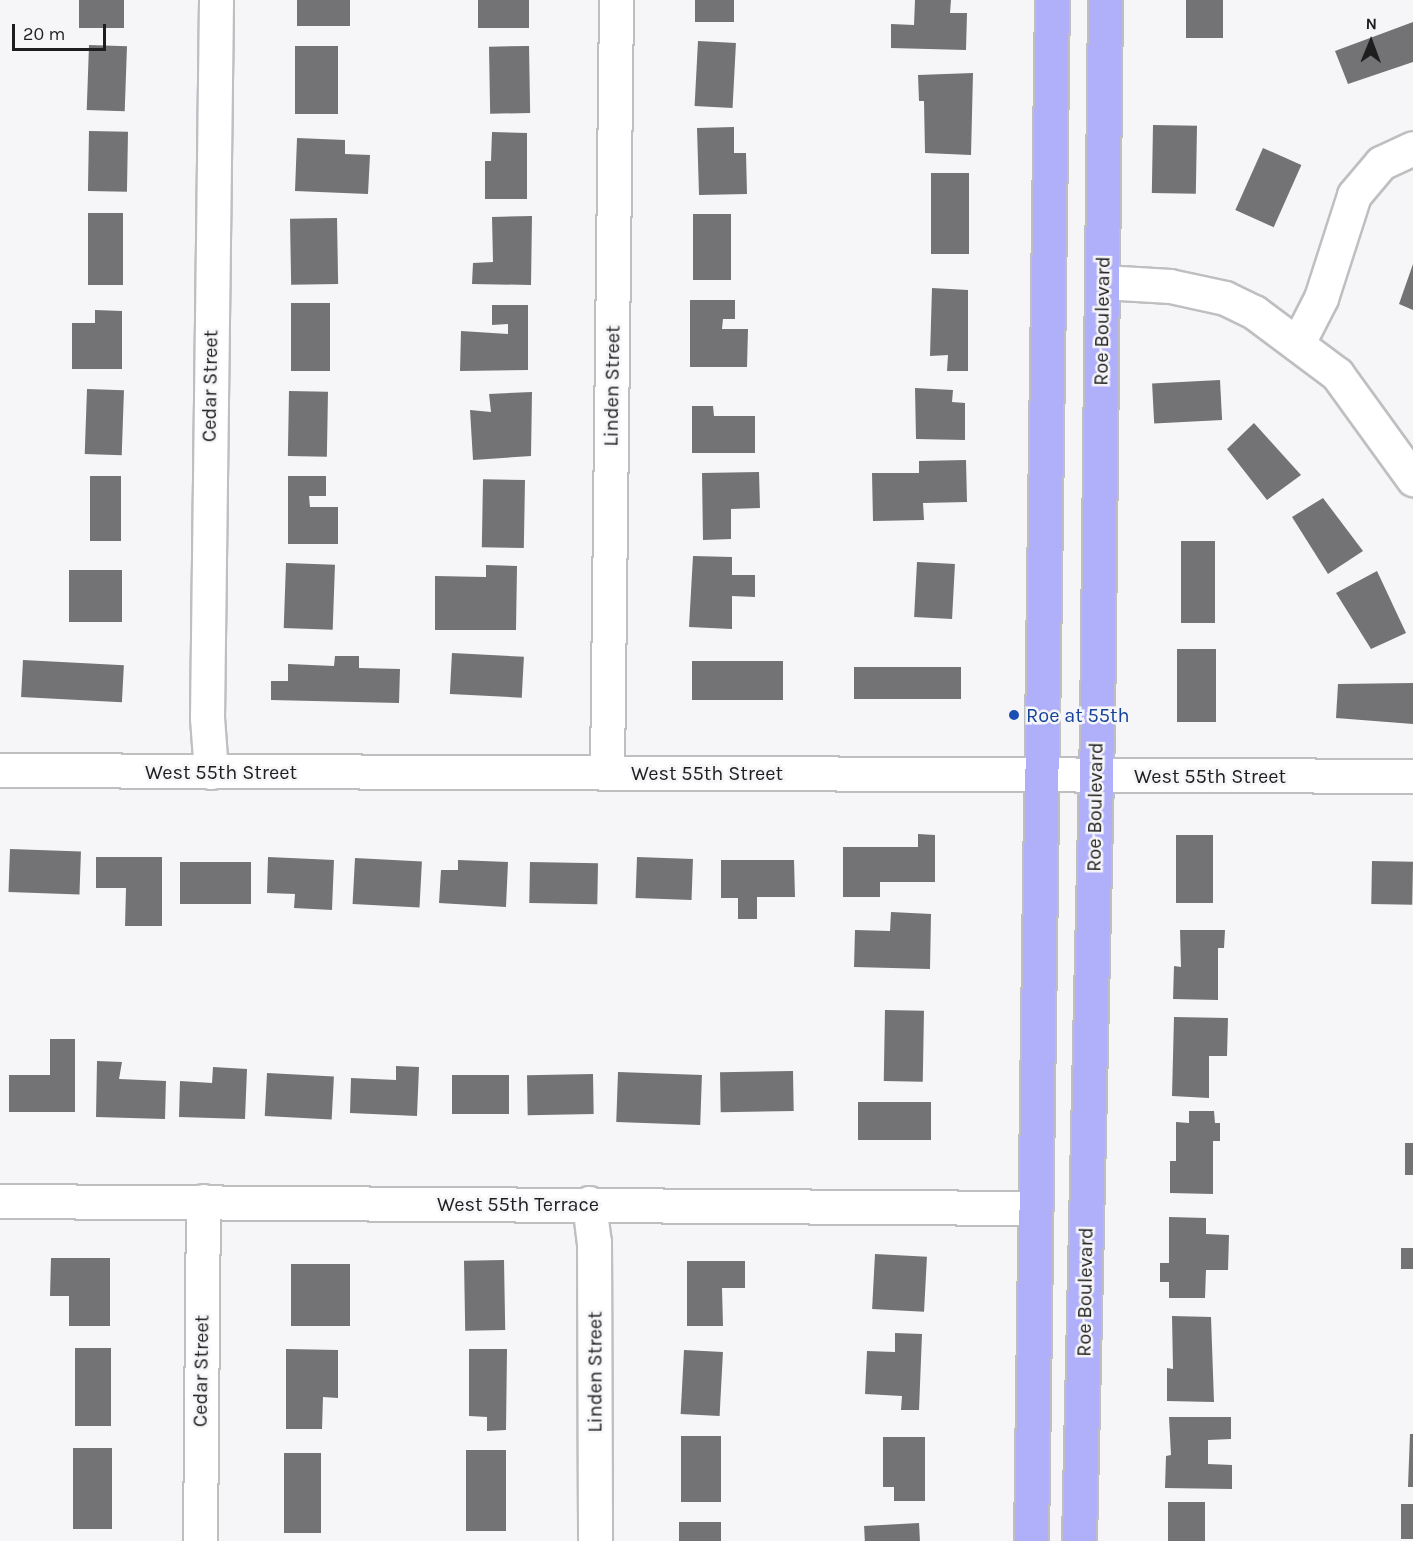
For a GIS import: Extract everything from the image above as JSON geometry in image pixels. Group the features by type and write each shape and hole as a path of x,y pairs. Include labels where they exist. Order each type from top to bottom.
{"main road":[{"path":"1031,1541 1044,776 1052,0"},
{"name":"Roe Boulevard","path":"1078,1541 1096,776 1105,0"}],"street":[{"name":"Cedar Street","path":"211,772 207,718 216,0"},
{"name":"Linden Street","path":"607,772 616,0"},
{"path":"1298,343 1321,298 1354,195 1381,163 1413,148"},
{"path":"1103,282 1170,286 1225,298 1254,312 1337,374 1413,479"},
{"name":"West 55th Street","path":"0,770 1413,776"},
{"name":"West 55th Terrace","path":"0,1201 589,1203 1035,1208"},
{"name":"Cedar Street","path":"200,1541 203,1201"},
{"name":"Linden Street","path":"589,1203 594,1241 595,1541"}],"building":[{"path":"79,0 124,0 124,28 79,28"},
{"path":"297,0 350,0 350,26 297,26"},
{"path":"478,0 529,0 529,28 478,28"},
{"path":"695,0 734,0 734,22 695,22"},
{"path":"915,0 951,0 950,13 967,13 966,50 891,48 891,24 914,25"},
{"path":"1186,0 1223,0 1223,38 1186,38"},
{"path":"1413,22 1413,62 1348,84 1335,51"},
{"path":"698,41 736,43 733,108 695,106"},
{"path":"89,45 127,46 125,111 87,110"},
{"path":"295,46 338,46 338,114 295,114"},
{"path":"529,46 530,113 490,114 489,47"},
{"path":"973,73 971,155 925,153 924,101 919,101 918,75"},
{"path":"1153,125 1197,126 1196,194 1152,193"},
{"path":"734,127 734,153 746,153 747,194 699,195 697,128"},
{"path":"89,131 128,132 127,192 88,191"},
{"path":"492,132 527,133 527,199 485,199 485,161 491,161"},
{"path":"297,138 345,140 345,154 370,155 368,194 295,191"},
{"path":"1263,148 1301,165 1274,227 1235,210"},
{"path":"931,173 969,173 969,254 931,254"},
{"path":"88,213 123,213 123,285 88,285"},
{"path":"693,214 731,214 731,280 693,280"},
{"path":"532,216 531,285 472,284 473,263 493,262 492,217"},
{"path":"337,218 338,284 291,285 290,219"},
{"path":"1413,264 1413,310 1399,304"},
{"path":"932,288 968,290 968,371 947,371 948,355 930,356"},
{"path":"690,300 735,300 735,319 723,319 722,329 748,329 747,367 690,367"},
{"path":"291,303 330,303 330,371 291,371"},
{"path":"492,305 528,305 528,370 460,371 461,331 508,334 508,324 492,325"},
{"path":"95,310 122,311 122,369 72,369 72,323 95,323"},
{"path":"1220,380 1222,420 1154,424 1152,384"},
{"path":"915,388 953,390 952,402 965,403 965,440 916,439"},
{"path":"87,389 124,390 122,455 85,454"},
{"path":"289,391 328,392 327,457 288,456"},
{"path":"532,392 531,456 473,460 470,410 491,412 489,394"},
{"path":"692,406 713,406 714,416 755,416 755,453 692,453"},
{"path":"1254,423 1301,475 1267,500 1227,449"},
{"path":"966,460 967,502 923,503 924,520 873,521 872,473 919,473 919,461"},
{"path":"759,472 760,508 731,509 731,539 703,540 702,473"},
{"path":"90,476 121,476 121,541 90,541"},
{"path":"288,476 326,476 326,496 309,496 310,507 338,507 338,544 288,544"},
{"path":"483,479 525,480 524,548 482,547"},
{"path":"1323,498 1363,551 1328,574 1292,517"},
{"path":"1181,541 1215,541 1215,623 1181,623"},
{"path":"693,556 732,557 732,575 755,575 755,597 732,596 732,629 689,627"},
{"path":"917,562 955,564 952,619 914,617"},
{"path":"286,563 335,565 333,630 284,628"},
{"path":"486,565 517,566 516,630 435,630 435,576 486,577"},
{"path":"69,570 122,570 122,622 69,622"},
{"path":"1377,571 1406,633 1371,649 1336,593"},
{"path":"1177,649 1216,649 1216,722 1177,722"},
{"path":"452,653 524,657 522,698 450,694"},
{"path":"335,656 359,656 359,668 400,669 399,703 271,700 271,681 288,681 288,664 334,666"},
{"path":"23,660 124,665 122,702 21,697"},
{"path":"692,661 783,661 783,700 692,700"},
{"path":"854,667 961,667 961,699 854,699"},
{"path":"1413,683 1413,724 1336,718 1338,684"},
{"path":"918,834 935,835 935,882 880,882 880,897 843,897 843,847 918,847"},
{"path":"1176,835 1213,835 1213,903 1176,903"},
{"path":"10,849 81,851 79,894 8,892"},
{"path":"96,857 162,857 162,926 125,926 126,888 96,888"},
{"path":"268,857 334,860 332,910 294,908 295,894 267,893"},
{"path":"637,857 693,859 692,900 636,898"},
{"path":"355,858 422,862 420,907 353,904"},
{"path":"458,860 508,862 506,907 439,903 441,870 458,870"},
{"path":"721,860 794,860 795,897 757,897 757,919 738,919 738,898 721,898"},
{"path":"1372,861 1413,862 1412,905 1371,904"},
{"path":"180,862 251,862 251,904 180,904"},
{"path":"530,862 598,863 597,904 529,903"},
{"path":"891,912 931,914 930,969 854,967 855,930 890,931"},
{"path":"1180,930 1225,930 1224,948 1218,948 1218,1000 1173,999 1174,966 1181,967"},
{"path":"885,1010 924,1011 923,1082 884,1081"},
{"path":"1174,1017 1228,1018 1227,1056 1209,1056 1209,1098 1172,1096"},
{"path":"50,1039 75,1039 75,1112 9,1112 9,1075 50,1075"},
{"path":"97,1061 122,1062 119,1079 166,1081 165,1119 96,1117"},
{"path":"396,1066 419,1067 417,1116 350,1113 351,1078 396,1080"},
{"path":"213,1067 247,1069 245,1119 179,1117 180,1081 212,1083"},
{"path":"793,1071 794,1111 721,1112 720,1072"},
{"path":"618,1072 702,1075 700,1125 616,1122"},
{"path":"267,1073 334,1077 332,1119 265,1116"},
{"path":"593,1074 594,1114 528,1115 527,1075"},
{"path":"452,1075 509,1075 509,1114 452,1114"},
{"path":"858,1102 931,1102 931,1140 858,1140"},
{"path":"1189,1111 1214,1111 1215,1123 1220,1123 1220,1141 1213,1141 1213,1194 1170,1193 1170,1161 1176,1161 1176,1122 1189,1123"},
{"path":"1405,1143 1413,1143 1413,1175 1405,1175"},
{"path":"1169,1217 1206,1218 1206,1234 1229,1235 1228,1270 1206,1270 1205,1298 1169,1298 1169,1282 1160,1282 1160,1263 1169,1263"},
{"path":"1401,1248 1413,1248 1413,1269 1401,1269"},
{"path":"875,1254 927,1257 924,1312 872,1309"},
{"path":"51,1258 110,1258 110,1326 69,1326 69,1296 50,1296"},
{"path":"504,1260 505,1330 465,1331 464,1261"},
{"path":"687,1261 745,1261 745,1288 722,1288 723,1326 687,1326"},
{"path":"291,1264 350,1264 350,1326 291,1326"},
{"path":"1172,1316 1211,1317 1214,1402 1167,1401 1167,1368 1173,1369"},
{"path":"895,1333 922,1334 919,1410 901,1410 902,1396 865,1394 867,1351 895,1352"},
{"path":"75,1348 111,1348 111,1426 75,1426"},
{"path":"286,1349 338,1350 338,1398 323,1397 322,1429 286,1429"},
{"path":"469,1349 507,1349 506,1430 487,1431 487,1417 469,1416"},
{"path":"684,1350 723,1352 720,1416 681,1414"},
{"path":"1169,1417 1231,1417 1231,1439 1208,1440 1208,1464 1232,1465 1232,1489 1165,1488 1166,1456 1171,1455"},
{"path":"1410,1434 1413,1434 1413,1487 1408,1487"},
{"path":"681,1436 721,1436 721,1502 681,1502"},
{"path":"883,1437 925,1437 925,1501 894,1501 894,1487 883,1487"},
{"path":"73,1448 112,1448 112,1529 73,1529"},
{"path":"466,1450 506,1450 506,1531 466,1531"},
{"path":"284,1453 321,1453 321,1533 284,1533"},
{"path":"1168,1502 1205,1502 1205,1541 1168,1541"},
{"path":"1401,1504 1413,1504 1413,1539 1401,1539"},
{"path":"679,1522 721,1522 721,1541 679,1541"},
{"path":"919,1523 920,1541 865,1541 864,1526"}],"place":[{"name":"Roe at 55th","path":"1014,715"}]}
